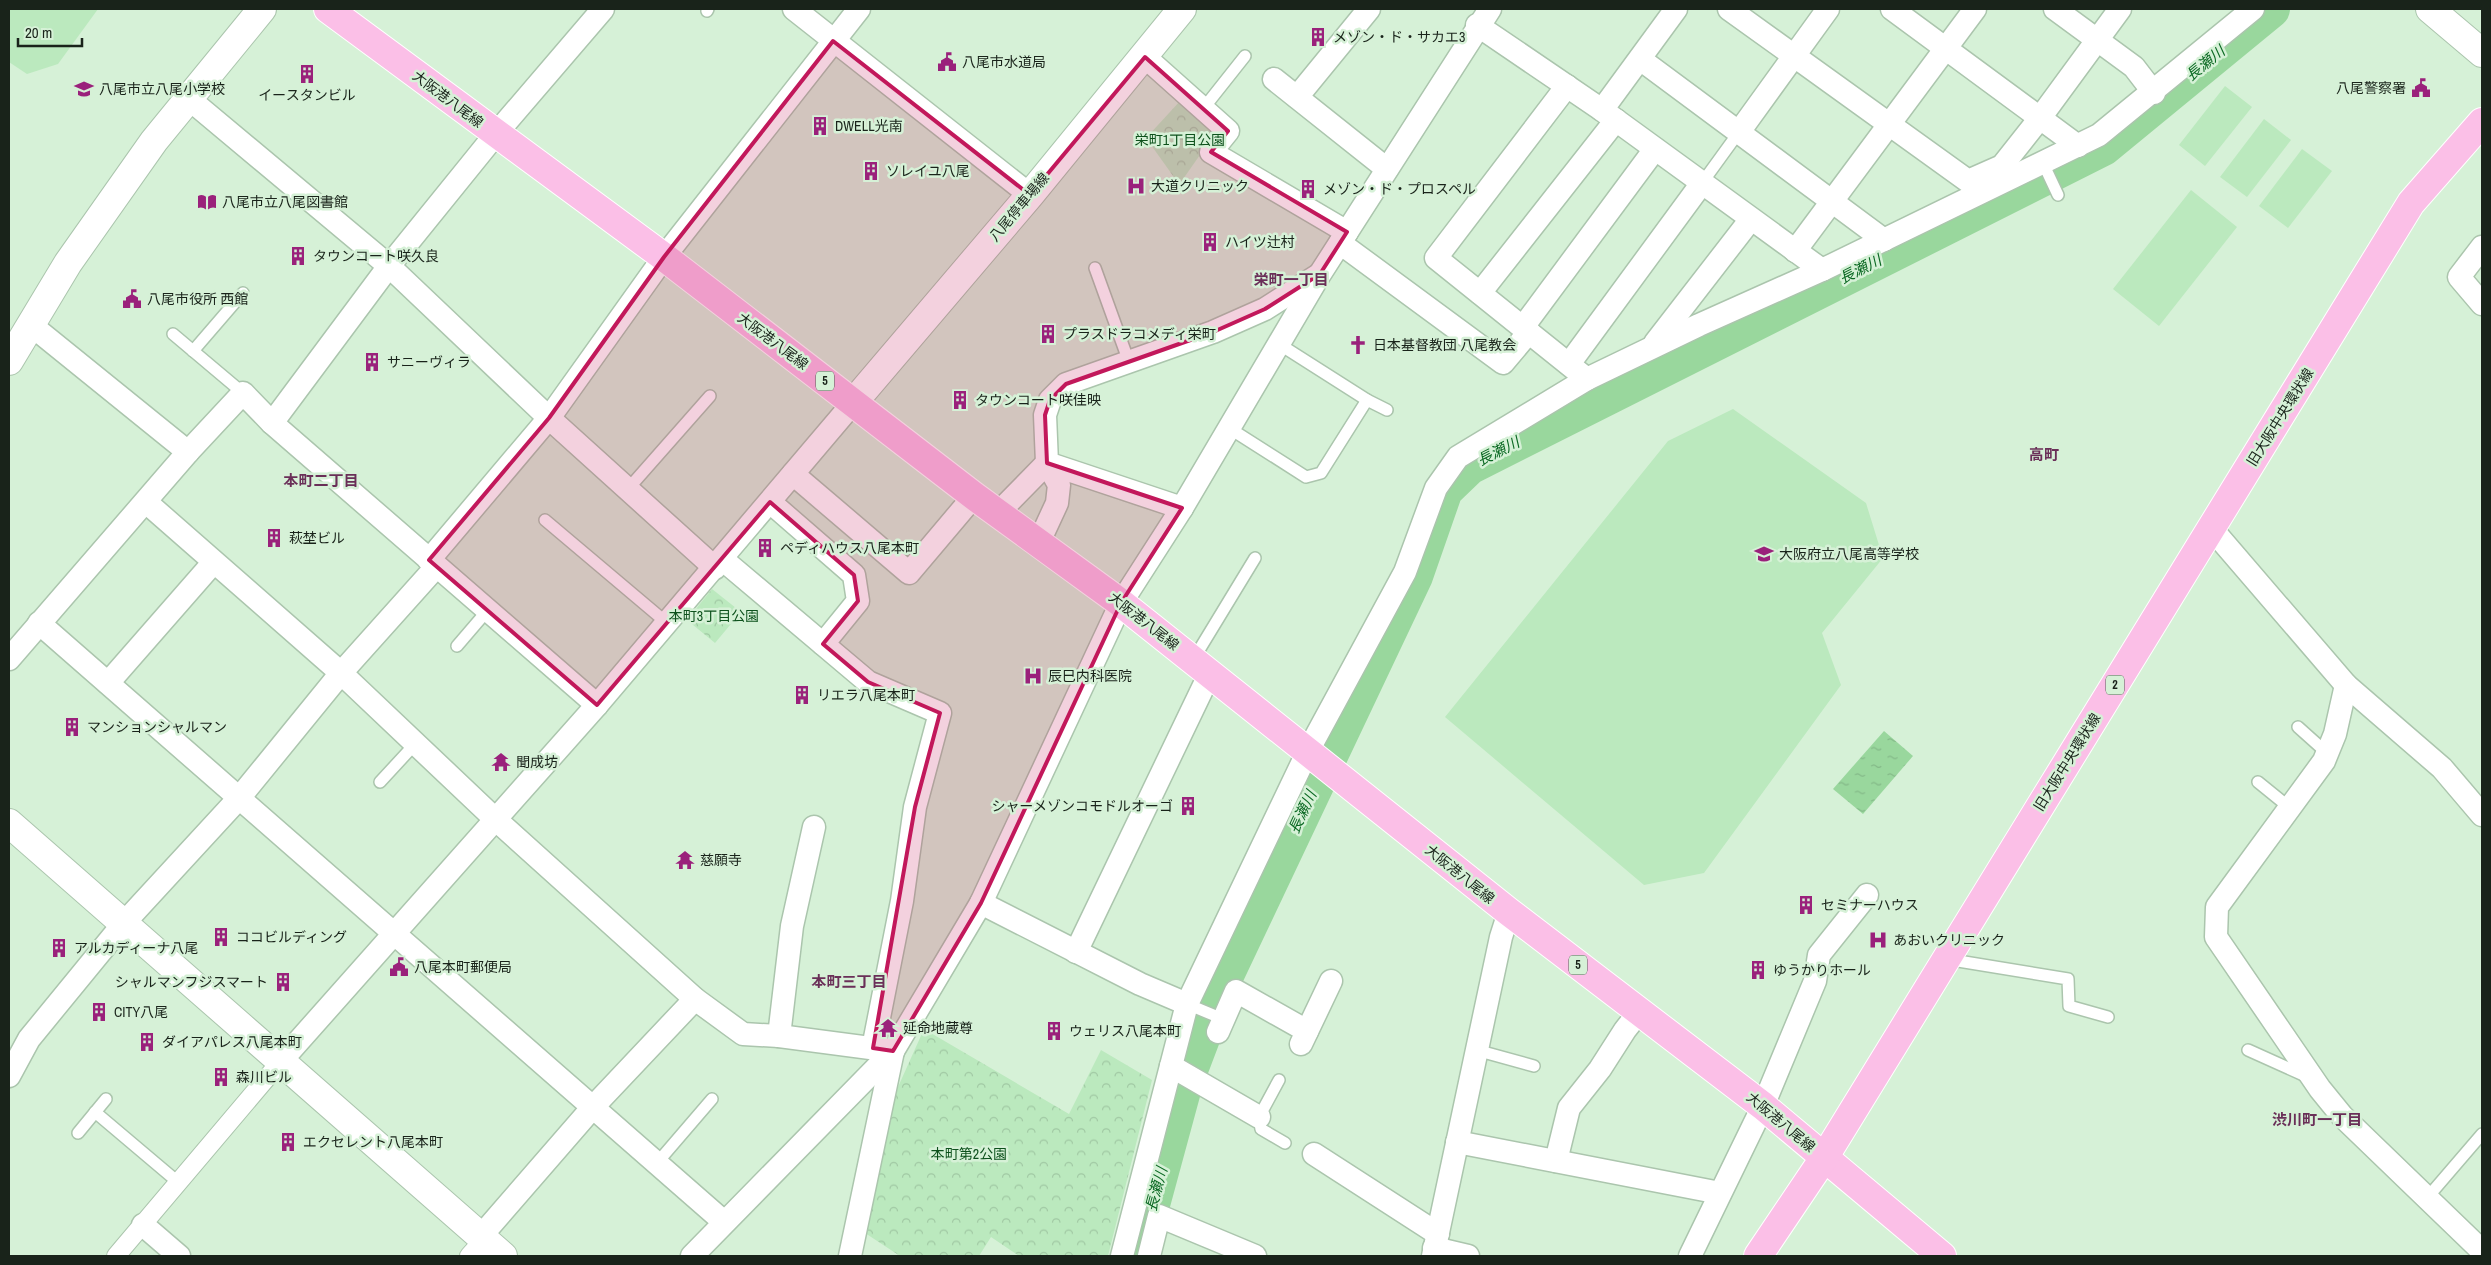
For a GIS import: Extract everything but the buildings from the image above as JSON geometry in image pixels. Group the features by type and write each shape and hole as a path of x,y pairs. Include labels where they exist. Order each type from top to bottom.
{"main road":[{"name":"大阪港八尾線","path":"328,9 664,257 974,496 1121,603 1509,912 1763,1106 1942,1256"},
{"name":"旧大阪中央環状線","path":"1758,1256 1824,1158 2411,203 2482,122"}],"street":[{"path":"9,361 68,263 154,141 262,9"},
{"path":"272,422 389,266 496,134 603,9"},
{"path":"794,9 1030,195"},
{"path":"9,1076 29,1039 124,923 240,797 432,564 549,418 664,257 859,9"},
{"name":"八尾停車場線","path":"853,403 1030,195 1145,57 1182,9"},
{"path":"1297,97 1369,9"},
{"path":"1480,293 1609,115 1640,59 1676,9"},
{"path":"1729,9 1968,181 2002,166 2040,118 2120,9"},
{"path":"1739,132 1828,9"},
{"path":"1892,9 2078,146"},
{"path":"1795,251 1975,9"},
{"path":"2055,9 2134,67 2154,93"},
{"path":"1122,1256 1180,1071 1190,1005 1320,760 1405,572 1436,488 1458,457 1587,379 2043,165 2099,135 2154,93 2253,9"},
{"path":"2430,9 2482,53"},
{"path":"692,1256 883,1049 980,903 1121,603 1182,508 1320,274 1483,17 1567,86 1822,270"},
{"path":"1145,57 1228,131 1211,152 1344,237 1503,363 1656,149"},
{"path":"1640,59 1884,240"},
{"path":"1274,79 1387,169"},
{"path":"1567,86 1436,258 1587,379"},
{"path":"188,98 389,266 549,418 628,489 718,563 823,644 868,682 940,713 915,807 883,1049 850,1256"},
{"path":"1569,364 1702,182"},
{"path":"1651,348 1751,219"},
{"path":"2482,246 2459,277 2482,304"},
{"path":"1039,542 1057,503 1059,485 1047,463 1046,414 1050,400 1066,384 1213,332 1265,309 1320,274"},
{"path":"31,325 188,452"},
{"path":"9,659 188,452 243,393 272,422 432,564 596,705"},
{"path":"116,1256 282,1061 668,622 853,403"},
{"path":"1047,463 1182,508"},
{"path":"998,513 1047,463"},
{"path":"794,474 909,573 974,496"},
{"path":"146,502 213,563 341,673 494,818 694,999 743,1034 779,1036 883,1049"},
{"path":"770,502 854,575 858,601 823,644"},
{"path":"2211,528 2346,685 2442,768 2482,815"},
{"path":"108,682 213,563"},
{"path":"39,623 724,1222"},
{"path":"1076,952 1202,666"},
{"path":"2346,685 2335,734 2327,753 2290,808 2245,866 2218,907 2216,937 2313,1080 2342,1116 2482,1251"},
{"path":"9,823 282,1061 484,1247 593,1107 694,999"},
{"path":"779,1036 792,926 814,827"},
{"path":"1690,1256 1763,1106 1815,981 1819,955 1867,895"},
{"path":"980,903 1140,984 1190,1005"},
{"path":"1435,1246 1501,937 1509,912"},
{"path":"1218,1022 1236,991 1304,1037 1331,981"},
{"path":"1556,1161 1569,1108 1600,1069 1625,1030 1640,1012"},
{"path":"1180,1071 1259,1116"},
{"path":"1457,1142 1720,1193"},
{"path":"1314,1154 1435,1246 1468,1256"},
{"path":"1149,1256 1159,1216 1255,1256"},
{"path":"144,1225 179,1256"}],"lane":[{"path":"1203,108 1245,56"},
{"path":"1702,182 1739,132"},
{"path":"2043,165 2058,195"},
{"path":"1095,268 1129,362"},
{"path":"193,351 243,293"},
{"path":"173,334 243,393"},
{"path":"1279,344 1367,400 1387,410"},
{"path":"628,489 710,396"},
{"path":"1229,428 1306,477 1321,473 1367,400"},
{"path":"544,520 668,622"},
{"path":"1202,666 1255,558"},
{"path":"457,646 488,611"},
{"path":"2298,727 2327,753"},
{"path":"380,782 416,744"},
{"path":"2258,782 2290,808"},
{"path":"1946,959 2068,979 2069,1006 2108,1018"},
{"path":"1190,1005 1218,1022"},
{"path":"1476,1050 1534,1066"},
{"path":"2248,1050 2313,1080"},
{"path":"1279,1080 1259,1116 1261,1129 1285,1143"},
{"path":"78,1133 106,1099"},
{"path":"657,1163 712,1099"},
{"path":"95,1112 179,1184"},
{"path":"2427,1198 2482,1134"}],"highlighted area":[{"path":"833,41 1030,195 1145,57 1228,131 1211,152 1347,232 1320,274 1265,309 1213,332 1066,384 1050,400 1045,415 1047,463 1182,508 1121,603 981,903 893,1051 873,1048 915,807 940,713 868,682 823,644 858,601 854,575 770,502 597,705 429,560 549,418 664,257"}],"green space":[{"path":"9,9 98,9 58,64 27,74 9,62"},
{"path":"2225,86 2252,107 2205,166 2179,145"},
{"name":"栄町1丁目公園","path":"1181,100 1216,132 1181,182 1176,180 1146,138"},
{"path":"2264,119 2291,140 2247,197 2220,177"},
{"path":"2302,149 2332,171 2288,228 2259,206"},
{"path":"2191,190 2237,227 2159,326 2113,289"},
{"path":"1733,409 1866,503 1883,558 1822,633 1841,685 1704,873 1644,885 1445,717 1668,441"},
{"name":"本町3丁目公園","path":"712,589 741,612 715,643 687,620"},
{"name":"本町第2公園","path":"924,1029 1069,1114 1101,1050 1152,1080 1108,1256 1019,1256 991,1237 979,1256 900,1256 862,1231 898,1087"}],"water":[{"path":"1884,731 1913,756 1863,814 1833,789"}],"waterway":[{"name":"長瀬川","path":"1137,1256 1184,1083 1225,975 1414,576 1444,490 1469,466 2103,147 2271,9"}],"place":[{"name":"メゾン・ド・サカエ3","path":"1318,37"},
{"name":"八尾市水道局","path":"947,62"},
{"name":"イースタンビル","path":"307,74"},
{"name":"八尾警察署","path":"2421,88"},
{"name":"八尾市立八尾小学校","path":"84,89"},
{"name":"DWELL光南","path":"820,126"},
{"name":"ソレイユ八尾","path":"871,171"},
{"name":"大道クリニック","path":"1136,186"},
{"name":"メゾン・ド・プロスペル","path":"1308,189"},
{"name":"八尾市立八尾図書館","path":"207,202"},
{"name":"ハイツ辻村","path":"1210,242"},
{"name":"タウンコート咲久良","path":"298,256"},
{"name":"八尾市役所 西館","path":"132,299"},
{"name":"プラスドラコメディ栄町","path":"1048,334"},
{"name":"日本基督教団 八尾教会","path":"1358,345"},
{"name":"サニーヴィラ","path":"372,362"},
{"name":"タウンコート咲佳映","path":"960,400"},
{"name":"萩埜ビル","path":"274,538"},
{"name":"ペディハウス八尾本町","path":"765,548"},
{"name":"大阪府立八尾高等学校","path":"1764,554"},
{"name":"辰巳内科医院","path":"1033,676"},
{"name":"リエラ八尾本町","path":"802,695"},
{"name":"マンションシャルマン","path":"72,727"},
{"name":"聞成坊","path":"501,762"},
{"name":"シャーメゾンコモドルオーゴ","path":"1188,806"},
{"name":"慈願寺","path":"685,860"},
{"name":"セミナーハウス","path":"1806,905"},
{"name":"ココビルディング","path":"221,937"},
{"name":"あおいクリニック","path":"1878,940"},
{"name":"アルカディーナ八尾","path":"59,948"},
{"name":"八尾本町郵便局","path":"399,967"},
{"name":"ゆうかりホール","path":"1758,970"},
{"name":"シャルマンフジスマート","path":"283,982"},
{"name":"CITY八尾","path":"99,1012"},
{"name":"延命地蔵尊","path":"888,1028"},
{"name":"ウェリス八尾本町","path":"1054,1031"},
{"name":"ダイアパレス八尾本町","path":"147,1042"},
{"name":"森川ビル","path":"221,1077"},
{"name":"エクセレント八尾本町","path":"288,1142"}],"district":[{"name":"栄町一丁目","path":"1291,279"},
{"name":"高町","path":"2044,454"},
{"name":"本町二丁目","path":"321,480"},
{"name":"本町三丁目","path":"849,981"},
{"name":"渋川町一丁目","path":"2317,1119"}]}
